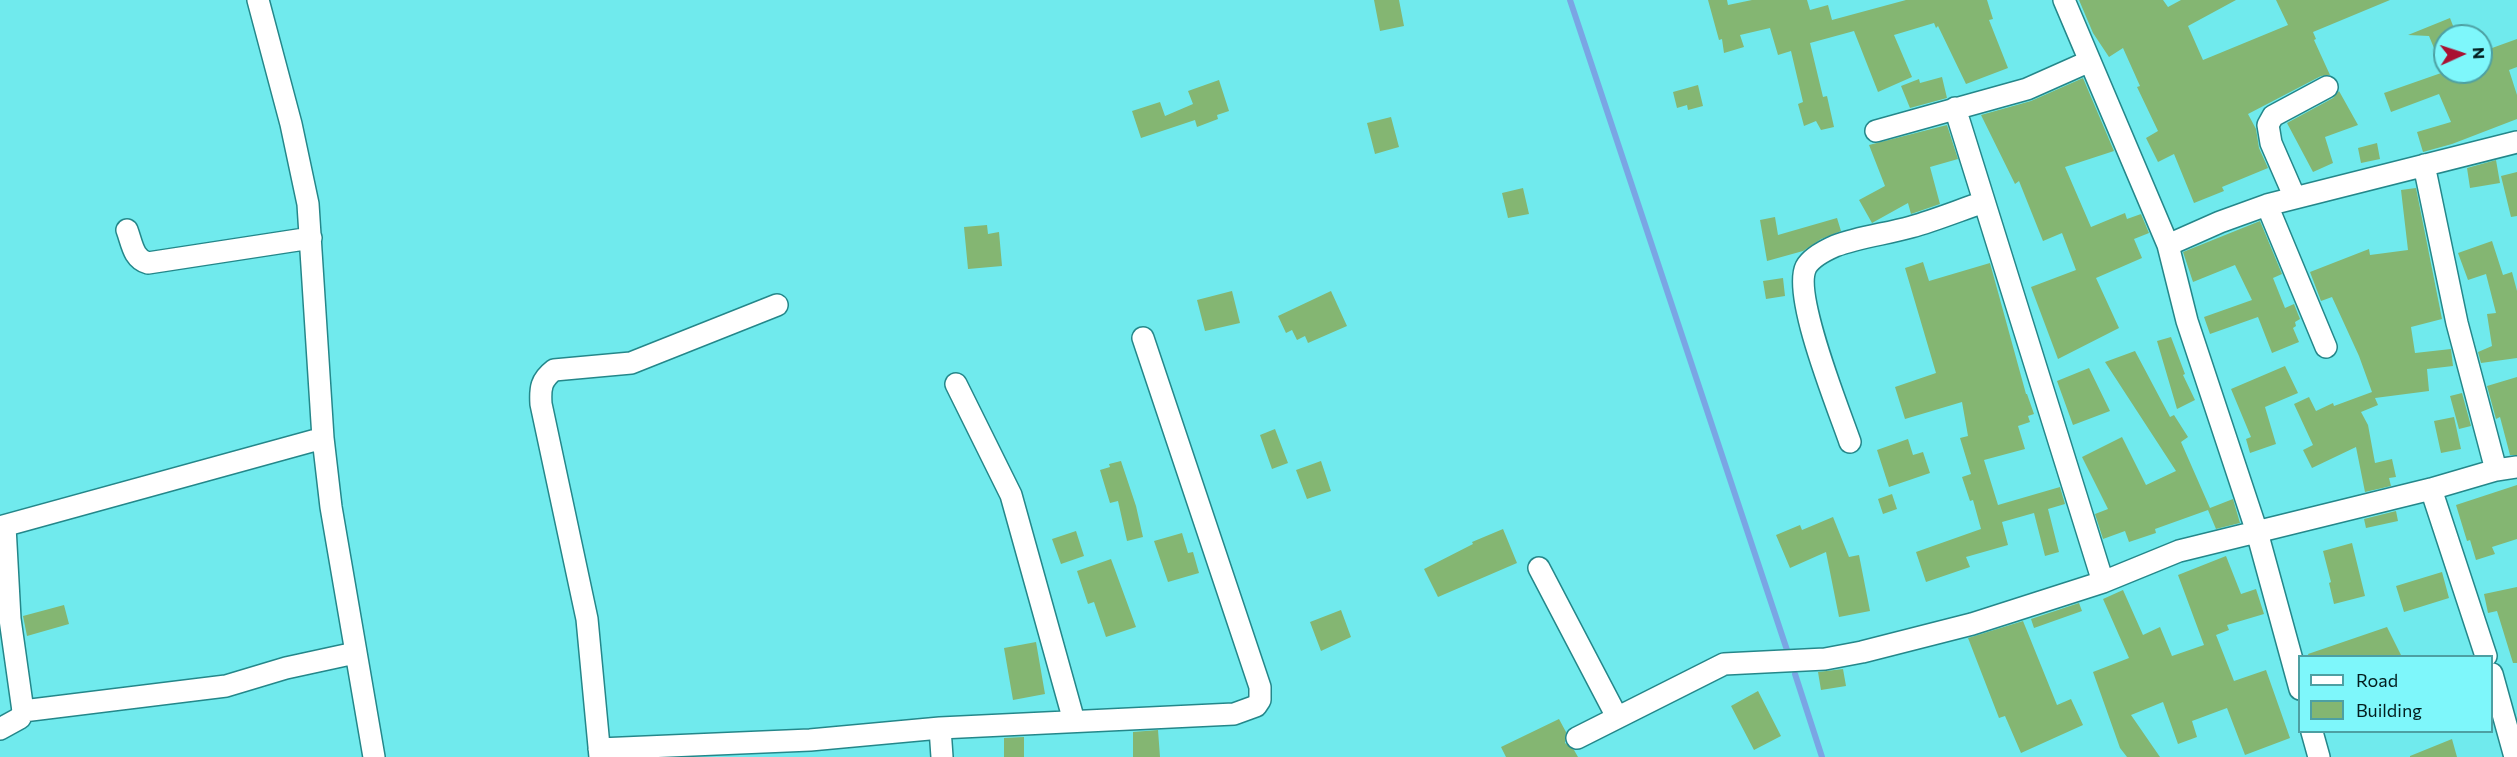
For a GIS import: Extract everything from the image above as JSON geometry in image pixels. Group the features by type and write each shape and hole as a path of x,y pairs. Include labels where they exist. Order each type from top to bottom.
{"street":[{"path":"258,0 291,124 308,204 322,438 355,653 374,757"},
{"path":"2064,0 2168,245 2187,321 2257,532 2298,682"},
{"path":"1876,131 2027,89 2090,61"},
{"path":"2295,198 2271,143 2268,125 2273,116 2326,87"},
{"path":"1956,108 2103,582"},
{"path":"2168,245 2267,205 2517,142"},
{"path":"2424,165 2457,323 2496,470"},
{"path":"1850,442 1818,346 1809,328 1803,277 1806,267 1835,246 1911,227 1984,202"},
{"path":"2267,205 2326,347"},
{"path":"127,230 135,253 142,261 148,262 311,238"},
{"path":"777,305 631,363 554,370 544,377 540,388 541,404 587,619 600,753 810,740 940,728 1234,714 1256,706 1260,700 1260,687 1143,338"},
{"path":"956,384 1011,495 1074,721"},
{"path":"0,729 20,718 23,711 10,619 2,527 322,438"},
{"path":"1577,738 1724,664 1825,658 1862,652 1972,624 2103,582 2179,551 2431,489 2496,470 2517,467"},
{"path":"2431,489 2485,655"},
{"path":"1539,568 1617,717"},
{"path":"23,711 226,686 286,668 355,653"},
{"path":"2493,678 2515,757"},
{"path":"940,728 942,757"},
{"path":"2312,733 2316,756"}],"building":[{"path":"1374,0 1399,0 1404,26 1380,31"},
{"path":"1708,0 1727,0 1728,5 1752,0 1807,0 1810,10 1828,5 1832,20 1906,0 1987,0 1993,19 1989,20 2008,68 1966,84 1938,26 1936,28 1934,23 1894,35 1912,77 1878,92 1854,31 1810,43 1823,97 1827,96 1834,127 1821,130 1816,121 1804,126 1798,104 1803,102 1791,51 1778,55 1770,28 1740,35 1744,47 1724,53 1722,39 1719,40"},
{"path":"2079,0 2163,0 2168,7 2181,0 2236,0 2188,26 2203,60 2288,25 2276,0 2390,0 2313,32 2316,39 2314,40 2330,75 2321,76 2248,114 2256,129 2259,148 2268,168 2222,187 2224,191 2194,203 2174,154 2158,162 2146,138 2158,131 2137,87 2140,86 2123,48 2109,57 2093,33"},
{"path":"2450,18 2452,24 2435,24"},
{"path":"2433,25 2433,46 2429,36 2408,35"},
{"path":"2517,39 2517,67 2509,70 2517,95 2517,119 2452,144 2423,152 2417,132 2451,122 2439,94 2391,112 2384,93 2433,76 2433,84 2493,84 2493,48"},
{"path":"1942,77 1947,98 1910,108 1901,86 1919,79 1920,83"},
{"path":"2083,78 2114,151 2065,167 2091,227 2125,213 2127,219 2141,214 2149,233 2134,239 2142,258 2096,278 2119,328 2058,359 2031,287 2076,270 2062,233 2043,241 2019,181 2015,184 1981,115 2031,101"},
{"path":"1219,80 1229,111 1217,115 1218,119 1197,127 1195,120 1141,138 1132,111 1160,102 1165,116 1193,104 1188,91"},
{"path":"1698,85 1703,106 1688,110 1687,105 1677,108 1673,92"},
{"path":"2339,91 2358,125 2325,137 2333,163 2313,172 2287,123 2333,98"},
{"path":"1391,117 1399,147 1375,154 1367,123"},
{"path":"1947,125 1958,159 1930,167 1940,204 1911,214 1908,203 1872,223 1859,200 1885,186 1869,145"},
{"path":"2377,143 2380,159 2361,163 2358,148"},
{"path":"2496,160 2500,183 2470,188 2467,168"},
{"path":"2517,172 2517,216 2511,217 2501,176"},
{"path":"1523,188 1529,214 1508,218 1502,193"},
{"path":"2416,188 2442,319 2411,327 2415,353 2451,349 2453,366 2427,369 2429,391 2375,398 2378,405 2361,412 2368,425 2375,463 2392,459 2396,477 2389,478 2391,486 2365,492 2356,447 2312,468 2303,450 2313,445 2294,404 2309,397 2316,411 2333,403 2334,406 2372,392 2359,356 2332,297 2321,301 2310,272 2369,249 2370,255 2408,250 2401,190"},
{"path":"1775,217 1778,235 1837,218 1841,231 1821,239 1803,251 1767,261 1760,220"},
{"path":"2260,221 2282,274 2273,278 2285,308 2294,304 2300,319 2295,322 2296,326 2293,328 2299,342 2272,353 2258,317 2210,334 2204,317 2252,300 2235,265 2193,282 2183,252"},
{"path":"987,225 988,234 999,232 1002,266 968,269 964,227"},
{"path":"2492,241 2503,275 2512,272 2517,291 2517,358 2481,363 2478,352 2492,346 2487,314 2496,313 2486,274 2468,280 2458,253"},
{"path":"1923,262 1929,281 1990,263 2026,394 2034,414 2028,416 2030,422 2018,426 2025,449 1984,460 1998,505 2060,487 2065,504 2048,509 2059,552 2045,556 2034,513 2002,522 2008,545 1966,557 1970,567 1926,582 1916,552 1981,529 1973,500 1970,501 1962,477 1971,474 1960,438 1968,436 1962,402 1905,419 1895,387 1936,373 1905,268"},
{"path":"1783,278 1785,296 1766,299 1763,281"},
{"path":"1232,291 1240,323 1205,331 1197,300"},
{"path":"1331,291 1347,326 1308,343 1305,336 1297,340 1292,330 1286,333 1278,316"},
{"path":"2171,337 2185,374 2183,375 2195,400 2177,409 2157,341"},
{"path":"2135,351 2170,417 2174,415 2188,437 2181,442 2210,508 2233,499 2240,523 2216,529 2208,510 2155,529 2156,533 2129,542 2125,531 2103,539 2095,514 2108,509 2082,457 2122,437 2146,485 2176,471 2105,362"},
{"path":"2285,366 2298,393 2265,407 2276,444 2250,453 2246,439 2251,437 2231,389"},
{"path":"2089,368 2110,411 2073,425 2057,381"},
{"path":"2517,377 2517,455 2510,455 2500,417 2496,419 2487,386"},
{"path":"2462,393 2471,426 2459,429 2450,396"},
{"path":"2454,417 2461,449 2441,453 2434,421"},
{"path":"1275,429 1288,463 1272,469 1260,435"},
{"path":"1908,439 1913,455 1923,452 1930,473 1889,487 1877,450"},
{"path":"1121,461 1136,506 1143,537 1127,541 1118,501 1110,503 1100,470 1110,467 1109,464"},
{"path":"1321,461 1331,491 1307,499 1296,470"},
{"path":"2517,485 2517,539 2492,547 2495,554 2476,560 2470,540 2467,541 2456,505"},
{"path":"1892,494 1897,509 1883,514 1878,499"},
{"path":"2396,511 2398,521 2366,528 2364,519"},
{"path":"1833,517 1849,557 1859,555 1870,611 1839,617 1826,552 1790,568 1776,535 1800,525 1802,530"},
{"path":"1503,529 1517,563 1438,597 1424,569 1473,544 1472,542"},
{"path":"1076,531 1084,556 1061,564 1052,539"},
{"path":"1182,533 1188,553 1193,552 1199,573 1168,582 1154,541"},
{"path":"2352,543 2365,596 2334,604 2323,551"},
{"path":"2226,556 2241,594 2256,589 2264,614 2227,625 2229,630 2216,635 2234,681 2266,670 2290,738 2245,755 2227,708 2192,721 2197,737 2178,744 2163,702 2131,715 2160,757 2127,757 2120,748 2093,672 2129,658 2103,599 2123,590 2143,635 2160,627 2172,656 2204,645 2178,575"},
{"path":"1111,559 1136,627 1106,637 1094,602 1088,604 1077,571"},
{"path":"2442,572 2449,598 2404,612 2396,586"},
{"path":"2517,587 2517,663 2513,663 2497,611 2488,613 2484,594"},
{"path":"2079,603 2082,611 2034,628 2031,619"},
{"path":"64,605 69,624 27,636 23,616"},
{"path":"1341,610 1351,637 1321,651 1310,622"},
{"path":"2023,621 2057,705 2071,699 2083,725 2021,753 2005,716 1999,718 1968,638"},
{"path":"2387,627 2401,655 2308,655"},
{"path":"1036,642 1045,694 1013,700 1004,648"},
{"path":"1843,669 1846,686 1821,690 1818,672"},
{"path":"1758,691 1781,736 1754,750 1731,706"},
{"path":"1559,719 1566,732 1565,743 1574,750 1578,757 1506,757 1501,747"},
{"path":"1158,730 1160,757 1133,757 1133,732"},
{"path":"1024,737 1024,757 1004,757 1004,738"},
{"path":"2452,739 2457,757 2410,757 2410,756"}],"waterway":[{"path":"1570,0 1787,650"},
{"path":"1795,674 1822,757"}]}
